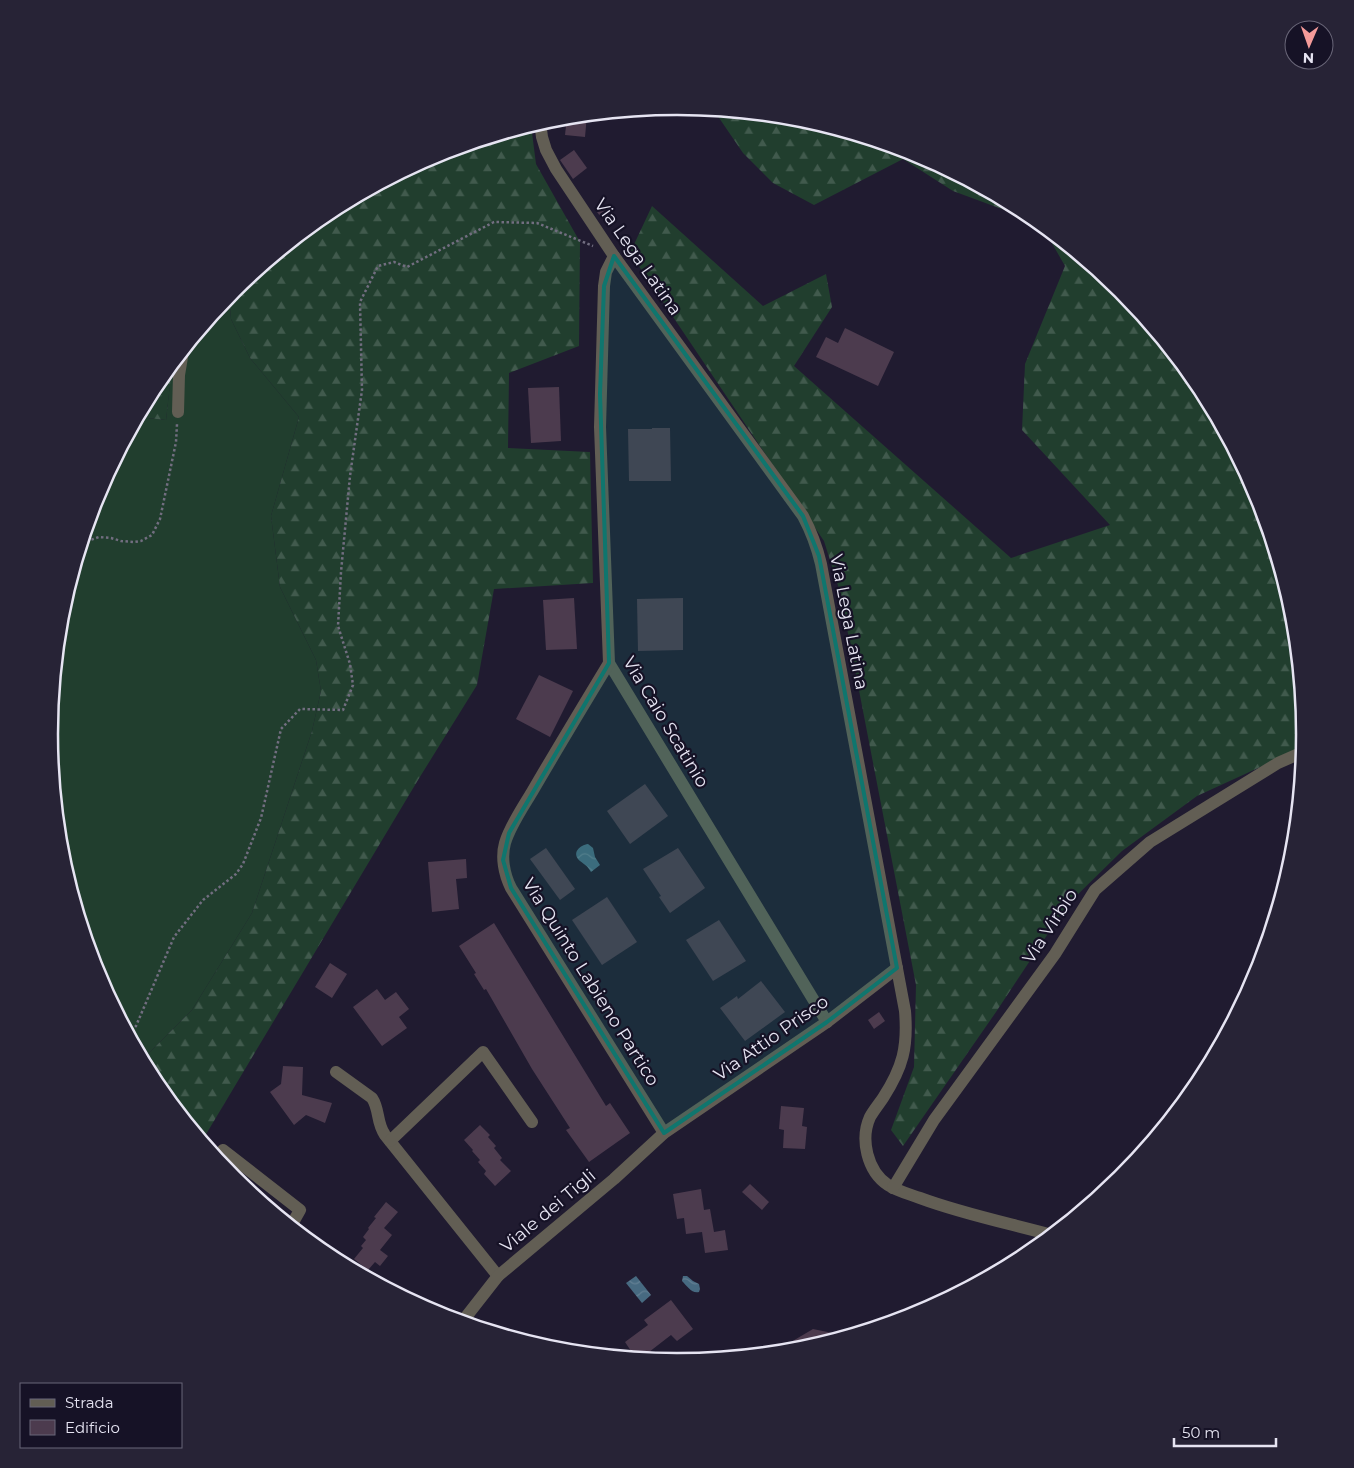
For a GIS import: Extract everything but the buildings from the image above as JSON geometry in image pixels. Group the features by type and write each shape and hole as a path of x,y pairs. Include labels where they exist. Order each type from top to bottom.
{"street":[{"name":"Via Lega Latina","path":"541,130 543,143 552,163 614,256 803,516 811,531 821,564 905,1011 906,1046 901,1065 868,1121 866,1142 867,1154 875,1171 886,1184 893,1188"},
{"name":"Via Caio Scatinio","path":"614,256 606,272 604,286 600,402 609,663 827,1022"},
{"path":"178,412 181,364"},
{"name":"Via Quinto Labieno Partico","path":"609,663 509,833 504,848 504,866 511,888 664,1133"},
{"name":"Via Virbio","path":"893,1188 934,1120 1054,954 1095,890 1150,842 1278,763 1295,756"},
{"name":"Via Attio Prisco","path":"664,1133 827,1022 897,968"},
{"path":"390,1141 482,1052 532,1122"},
{"path":"336,1072 372,1098 375,1103 381,1130 498,1276"},
{"name":"Viale dei Tigli","path":"466,1316 498,1276 664,1133"},
{"path":"223,1150 300,1210 294,1220"},
{"path":"893,1188 939,1205 1043,1233"}],"path":[{"path":"132,1030 136,1026 174,937 203,900 236,874 243,864 262,818 281,729 300,709 344,710 353,685 350,664 338,626 341,572 350,476 362,390 360,302 378,266 394,262 407,267 494,222 537,223 614,256"},
{"path":"88,541 98,537 111,538 122,542 134,542 152,535 160,519 176,442 178,412"}],"highlighted area":[{"path":"614,256 803,516 819,556 897,968 827,1022 664,1133 511,888 503,860 509,833 609,663 600,394 604,286"}],"green space":[{"path":"718,116 798,126 876,147 951,178 1010,212 953,191 903,159 814,205 773,183 743,153"},
{"path":"532,132 536,164 580,242 579,346 509,373 508,448 590,452 593,583 494,589 477,685 205,1135 186,1111 147,1055 192,1010 252,913 312,731 321,691 316,660 280,587 271,516 299,417 250,358 231,319 230,306 269,268 333,219 367,197 403,178 478,147"},
{"path":"652,206 763,306 826,274 832,307 794,366 1011,558 1110,525 1022,430 1025,364 1065,266 1050,240 1085,268 1115,296 1143,326 1192,390 1214,424 1233,460 1264,535 1285,613 1291,653 1295,693 1296,751 1197,796 1122,851 1067,905 903,1146 891,1130 914,1067 916,985 840,592 824,541 630,253"},
{"path":"230,306 231,319 250,358 299,417 271,516 280,587 316,660 321,691 312,731 252,913 192,1010 147,1055 121,1008 90,933 69,855 59,775 59,693 69,613 90,535 121,460 144,418 166,420 170,378 211,326"},
{"path":"171,378 166,420 144,418"}],"water":[{"path":"588,844 593,848 595,857 600,865 591,872 576,855 576,852 582,846"},
{"path":"636,1276 651,1295 642,1303 626,1283"},
{"path":"683,1276 687,1276 699,1284 699,1292 692,1291 682,1281"}]}
